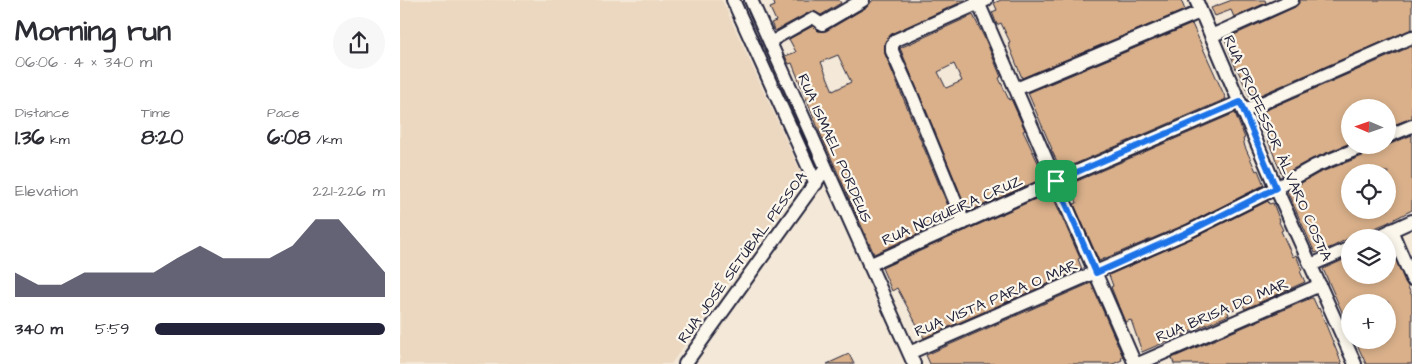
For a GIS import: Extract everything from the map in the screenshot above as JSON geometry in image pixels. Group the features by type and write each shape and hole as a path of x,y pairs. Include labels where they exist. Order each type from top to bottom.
{"street":[{"path":"733,0 816,184"},
{"name":"RUA ISMAEL PORDEUS","path":"751,0 911,359"},
{"path":"770,42 813,18 822,24 863,0"},
{"path":"1211,36 1274,4 1292,0"},
{"path":"964,223 892,51 892,45 896,40 980,1 1016,89 1136,364"},
{"path":"1016,89 1198,6"},
{"name":"RUA PROFESSOR ÁLVARO COSTA","path":"1198,6 1276,188 1355,364"},
{"name":"RUA NOGUEIRA CRUZ","path":"869,265 1056,181 1412,37"},
{"path":"1396,133 1412,126"},
{"name":"RUA VISTA PARA O MAR","path":"911,359 1190,231 1276,188 1315,166 1345,154"},
{"name":"RUA JOSÉ SETÚBAL PESSOA","path":"685,364 826,168"},
{"path":"1393,229 1412,221"},
{"path":"1396,242 1412,279"},
{"path":"1311,265 1341,252"},
{"name":"RUA BRISA DO MAR","path":"1136,364 1320,285"}],"shaded area":[{"path":"400,0 722,0 804,179 671,364 400,364"}],"building":[{"path":"773,0 839,0 841,3 821,15 814,11 810,12 775,31 771,23 776,21 770,8 775,6"},
{"path":"873,0 966,0 893,33 884,45 885,54 953,218 874,254 820,133 792,63 789,64 785,56 796,52 789,39 813,26 818,31 826,31 867,7","holes":["838,55 851,82 833,91 821,62"]},
{"path":"1001,0 1181,0 1185,10 1022,78 1008,43 1010,42 1001,23 997,25 992,12 997,10 994,3"},
{"path":"1232,0 1265,0 1266,3 1234,17 1231,10 1215,16 1211,8"},
{"path":"1301,0 1412,0 1412,29 1251,99 1236,69 1225,39 1295,7"},
{"path":"973,15 1001,77 999,78 1025,130 1023,131 1044,178 968,212 900,48","holes":["954,64 962,81 946,88 938,72"]},
{"path":"1192,24 1226,99 1061,170 1028,93"},
{"path":"1412,46 1412,118 1396,124 1396,99 1341,99 1341,147 1282,175 1257,114"},
{"path":"1235,113 1245,138 1243,139 1245,147 1264,185 1187,224 1099,261 1074,204 1077,203 1070,184"},
{"path":"1412,135 1412,210 1396,218 1396,164 1342,164 1367,154 1396,154 1396,142"},
{"path":"1341,164 1341,219 1395,219 1372,229 1341,229 1341,242 1315,253 1287,191 1319,173"},
{"path":"1051,192 1080,258 1078,259 1082,269 924,338 897,288 892,291 882,268"},
{"path":"1268,201 1269,204 1273,203 1283,230 1281,231 1293,257 1296,255 1305,282 1245,309 1243,305 1228,312 1229,315 1142,352 1131,320 1125,322 1111,287 1113,286 1109,275 1193,238"},
{"path":"1396,260 1412,296 1412,364 1366,364 1359,349 1396,349 1396,294 1341,294 1341,310 1323,269 1341,261 1341,284 1396,284"},
{"path":"1091,283 1123,357 1121,357 1122,360 1113,364 930,364 926,355"},
{"path":"1313,298 1319,308 1342,364 1174,364 1172,358"},
{"path":"849,354 854,364 827,364"}],"route":[{"path":"1240,102 1276,188 1190,231 1096,273 1056,181 1240,102"}]}
